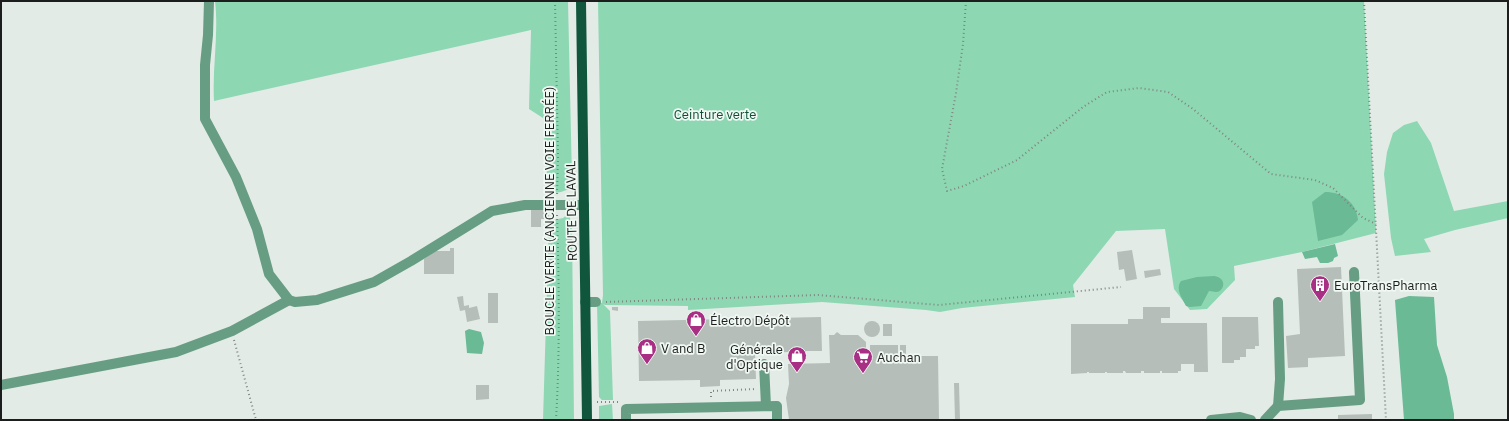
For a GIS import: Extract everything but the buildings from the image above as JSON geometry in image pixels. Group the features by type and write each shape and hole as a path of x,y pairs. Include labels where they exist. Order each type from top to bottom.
{"main road":[{"name":"ROUTE DE LAVAL","path":"581,1 587,420"}],"street":[{"path":"209,1 205,65 205,119 236,177 257,229 269,274 289,300 296,302 317,300 374,282 411,262 492,211 525,205 584,205"},
{"path":"1278,406 1360,400 1354,272"},
{"path":"1,385 176,352 232,331 289,300"},
{"path":"585,302 596,302"},
{"path":"1265,420 1278,406 1280,379 1278,302"},
{"path":"764,364 766,406"},
{"path":"626,420 626,409 766,406 777,406 777,420"},
{"path":"1211,420 1240,417 1251,420"}],"path":[{"name":"BOUCLE VERTE (ANCIENNE VOIE FERRÉE)","path":"555,1 558,156 556,204 559,271 559,378 556,420"},
{"path":"966,1 963,44 957,86 942,169 947,191 964,186 1017,160 1083,107 1107,92 1139,88 1168,92 1193,109 1271,174 1314,180 1333,188 1363,218 1376,224"},
{"path":"1364,1 1386,420"},
{"path":"596,302 818,296 939,305 1121,287"},
{"path":"232,331 256,420"},
{"path":"711,391 756,390"},
{"path":"597,402 626,402"}],"green space":[{"path":"215,1 568,1 572,180 569,189 548,194 543,118 529,109 531,30 214,101 216,26"},
{"name":"Ceinture verte","path":"598,1 1364,1 1376,233 1302,252 1234,266 1235,280 1207,309 1190,310 1174,289 1165,229 1116,231 1073,285 1075,297 962,308 940,312 822,302 688,310 688,306 603,304 610,311 613,400 602,400 599,397 597,303 602,303 603,295"},
{"path":"1417,121 1431,143 1454,211 1508,201 1508,218 1455,230 1424,239 1431,252 1395,256 1391,238 1384,174 1387,152 1393,133 1404,125"},
{"path":"569,213 572,228 574,420 543,420 549,221 563,218"},
{"path":"612,404 613,420 599,420 599,406"}],"shaded area":[{"path":"1325,192 1331,192 1347,199 1354,208 1358,220 1342,235 1318,241 1312,202"},
{"path":"1335,244 1338,256 1334,258 1333,261 1328,263 1320,263 1317,257 1305,259 1302,252"},
{"path":"1214,276 1221,279 1223,282 1223,287 1221,290 1216,292 1209,291 1201,306 1186,306 1179,290 1179,284 1181,281 1197,277"},
{"path":"1409,296 1434,297 1437,345 1447,377 1454,420 1404,420 1395,300"},
{"path":"469,329 481,332 484,343 482,354 467,353 465,331"}],"place":[{"name":"EuroTransPharma","path":"1320,302"},
{"name":"Électro Dépôt","path":"696,337"},
{"name":"V and B","path":"647,365"},
{"name":"Générale d'Optique","path":"797,373"},
{"name":"Auchan","path":"863,374"}]}
